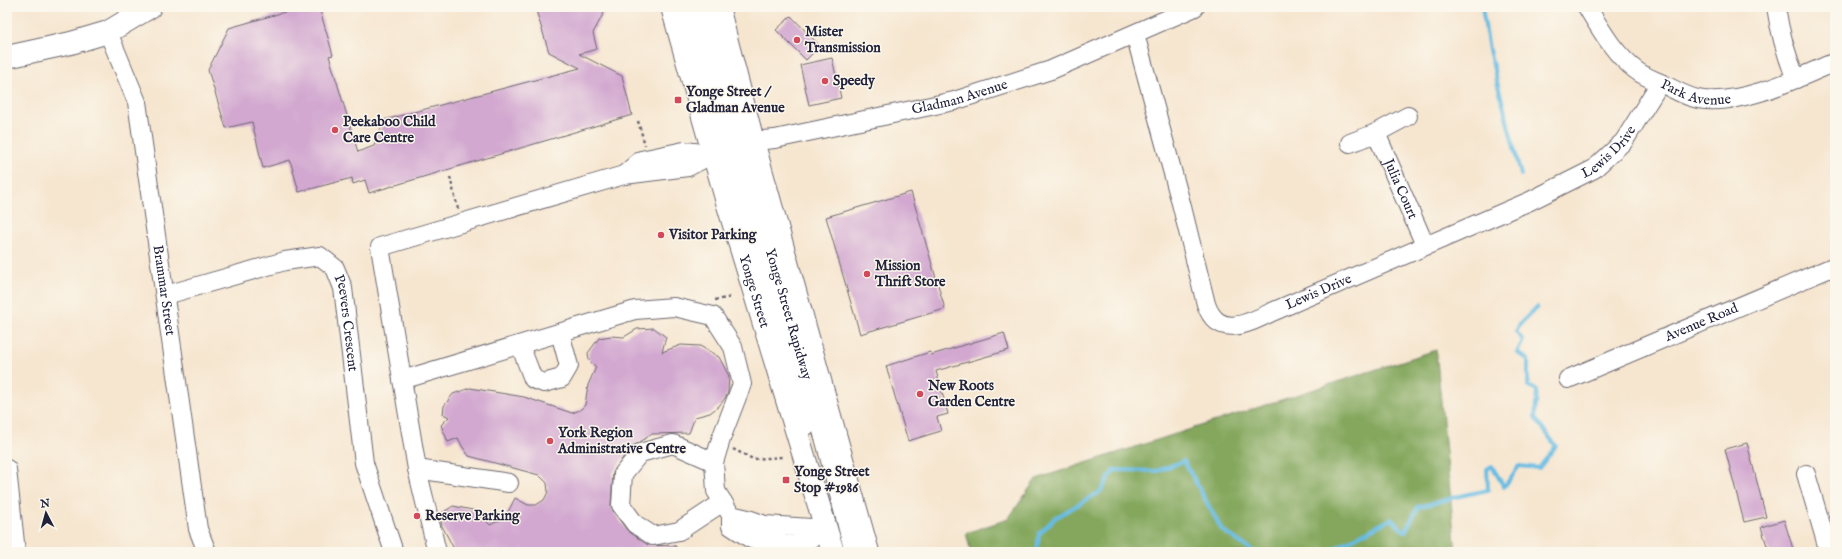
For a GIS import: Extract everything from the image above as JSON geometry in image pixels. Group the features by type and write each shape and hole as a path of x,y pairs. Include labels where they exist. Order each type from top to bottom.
{"main road":[{"path":"7,57 71,43 108,32 150,7"},
{"name":"Yonge Street","path":"672,7 734,148 868,552"},
{"name":"Yonge Street","path":"718,7 734,148 833,552"}],"street":[{"name":"Yonge Street Rapidway","path":"689,7 825,441 854,552"},
{"name":"Yonge Street Rapidway","path":"702,7 734,148 840,552"},
{"name":"Gladman Avenue","path":"462,223 624,175 642,160 684,151 734,148 954,101 1052,70 1195,7"},
{"name":"Park Avenue","path":"1587,7 1611,46 1637,71 1660,83 1699,99 1718,99 1752,95 1796,79 1835,62"},
{"path":"1776,7 1780,33 1786,56 1796,79"},
{"name":"Brammar Street","path":"108,32 137,102 166,295 198,529 206,552"},
{"name":"Lewis Drive","path":"1135,34 1181,203 1208,311 1217,322 1225,326 1249,324 1272,312 1530,201 1594,169 1624,141 1660,83"},
{"path":"1350,143 1376,133 1408,116"},
{"name":"Julia Court","path":"1376,133 1426,245"},
{"path":"437,552 416,469 380,247 462,223"},
{"name":"Peevers Crescent","path":"166,295 285,261 305,257 320,256 335,268 343,288 364,463 394,552"},
{"name":"Avenue Road","path":"1568,379 1835,266"},
{"path":"402,380 635,310 674,307 713,316 733,347 742,384 714,462 716,491 727,509 731,526 751,539 801,545 827,529"},
{"path":"520,345 533,379 544,383 562,378 569,366 560,333"},
{"path":"714,462 673,444 640,453 623,474 621,505 635,524 653,536 679,531 727,509"},
{"path":"7,469 16,552"},
{"path":"416,469 509,483"},
{"path":"1806,474 1829,552"}],"path":[{"path":"450,177 462,223"},
{"path":"720,442 753,459 783,456"}],"green space":[{"path":"1436,350 1456,552 971,552 966,533 1008,519 1036,479"}],"building":[{"path":"302,7 319,7 333,55 329,56 358,152 374,146 384,120 580,68 549,52 535,7 607,7 593,33 597,49 579,54 622,76 632,115 369,193 365,180 353,184 352,178 299,192 290,160 263,168 252,122 226,128 208,70 229,28"},
{"path":"791,16 820,46 806,60 776,30"},
{"path":"832,58 841,98 809,105 800,65"},
{"path":"911,192 945,309 860,334 826,217"},
{"name":"York Region Administrative Centre","path":"654,328 666,337 662,352 681,345 700,346 719,357 729,376 728,392 725,398 719,406 710,413 695,417 689,433 652,434 628,450 613,473 611,505 613,511 627,530 648,545 676,546 675,552 452,552 453,547 442,526 439,515 453,506 477,511 490,525 505,518 515,498 528,505 536,505 544,500 548,492 547,483 539,475 469,456 458,438 448,442 441,425 449,417 443,414 444,406 453,394 470,388 524,397 572,413 580,410 585,405 588,385 596,367 589,360 588,353 599,338 611,336 624,337 637,329"},
{"path":"1004,333 1009,350 936,371 948,414 937,417 941,431 908,441 886,366 930,352 931,355"},
{"path":"1747,443 1766,517 1744,522 1725,449"},
{"path":"1784,520 1794,552 1769,552 1761,527"}],"waterway":[{"path":"1482,7 1489,50 1521,175"},
{"path":"1328,552 1391,519 1405,532 1418,507 1488,490 1487,469 1492,466 1504,487 1519,466 1539,468 1556,446 1535,418 1537,390 1528,386 1528,359 1517,353 1523,340 1516,332 1520,324 1537,307"},
{"path":"1037,552 1039,534 1055,518 1100,492 1114,470 1157,471 1184,461 1222,530 1254,552"}],"place":[{"name":"Mister Transmission","path":"797,40"},
{"name":"Speedy","path":"825,81"},
{"name":"Yonge Street / Gladman Avenue","path":"678,100"},
{"name":"Peekaboo Child Care Centre","path":"335,130"},
{"name":"Visitor Parking","path":"661,235"},
{"name":"Mission Thrift Store","path":"867,274"},
{"name":"New Roots Garden Centre","path":"920,394"},
{"name":"York Region Administrative Centre","path":"550,441"},
{"name":"Yonge Street Stop #1986","path":"786,480"},
{"name":"Reserve Parking","path":"417,516"}]}
